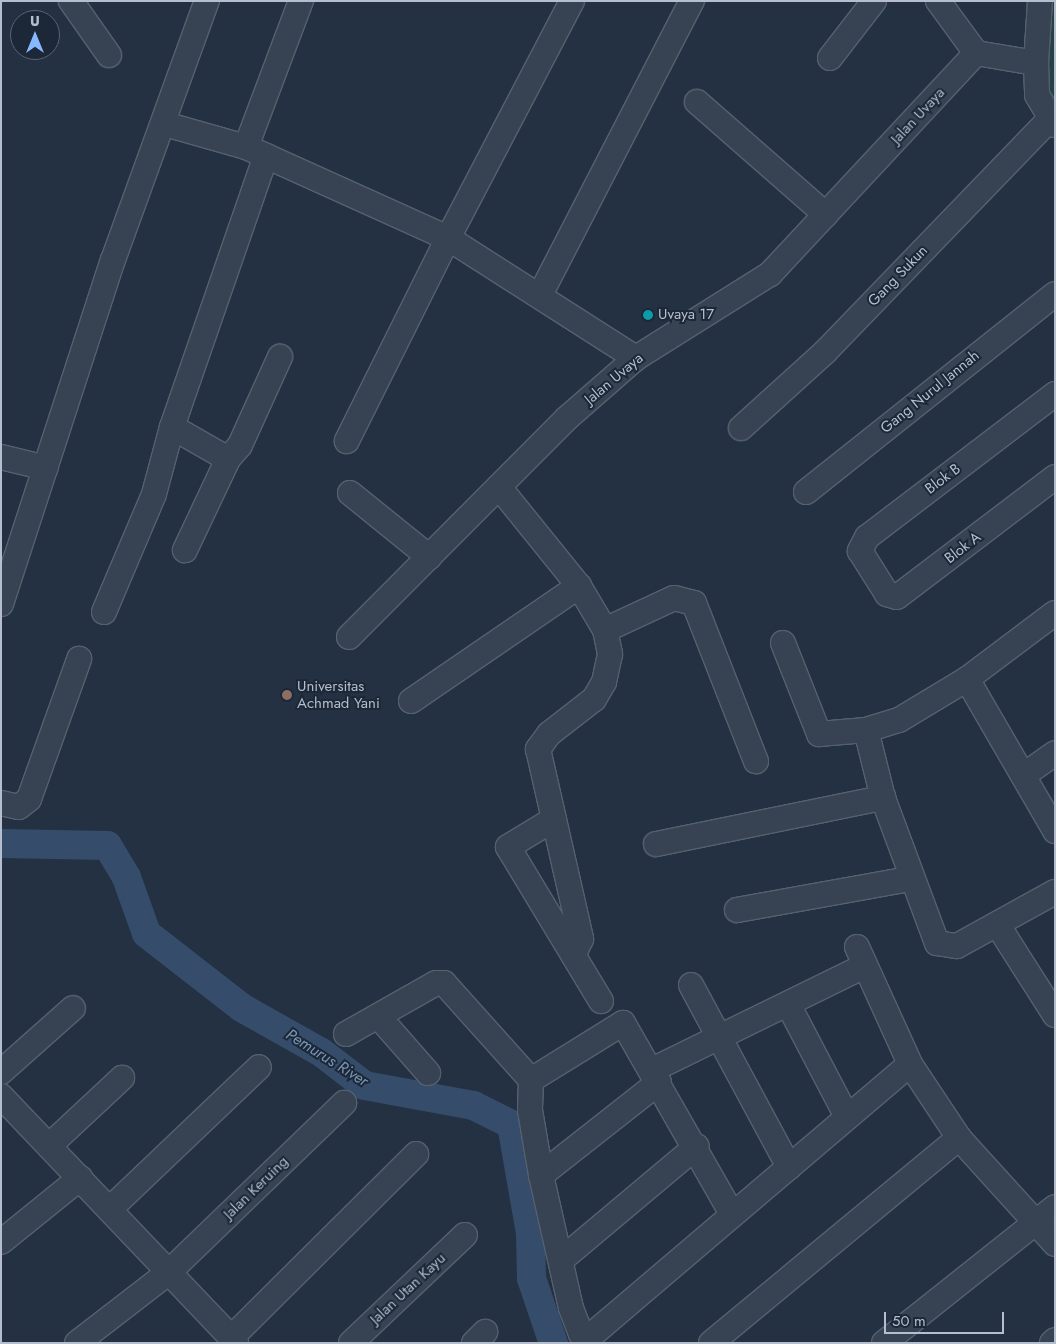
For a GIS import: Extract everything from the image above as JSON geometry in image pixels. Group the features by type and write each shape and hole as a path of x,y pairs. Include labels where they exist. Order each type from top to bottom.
{"street":[{"path":"71,1 109,55"},
{"path":"1,604 113,260 165,124 206,1"},
{"path":"104,612 154,494 172,427 301,1"},
{"path":"347,441 448,238 572,1"},
{"path":"540,294 692,1"},
{"path":"830,58 874,1"},
{"path":"938,1 976,53 1036,63"},
{"path":"1040,1 1036,63 1037,95 1052,122"},
{"name":"Jalan Uvaya","path":"349,637 429,556 636,358 746,293 826,215 976,53"},
{"path":"696,102 826,215"},
{"name":"Gang Sukun","path":"741,428 825,352 1052,122"},
{"path":"165,124 256,152 448,238 540,294 636,358"},
{"name":"Gang Nurul Jannah","path":"806,492 1055,294"},
{"path":"184,550 228,459 240,446 280,358"},
{"name":"Blok B","path":"873,574 860,552 862,541 1055,394"},
{"path":"172,427 228,459"},
{"path":"1,457 46,468"},
{"name":"Blok A","path":"873,574 892,597 906,592 1055,477"},
{"path":"499,488 579,586 605,630 610,654 604,682 594,699 549,734 538,750 581,940 574,954"},
{"path":"350,493 429,556"},
{"path":"411,701 579,586"},
{"path":"605,630 674,598 694,603 756,761"},
{"path":"783,643 818,734 866,730 899,720 967,679 1055,613"},
{"path":"1,803 19,807 29,799 79,659"},
{"path":"967,679 1055,831"},
{"path":"866,730 883,798 909,879 932,938 943,946 957,946 1055,892"},
{"path":"1024,776 1055,753"},
{"path":"656,844 883,798"},
{"path":"554,818 508,847 601,1001"},
{"path":"737,910 909,879"},
{"path":"997,924 1055,1015"},
{"path":"541,1175 655,1076 718,1039 789,1006 861,956 910,1064 959,1138 1055,1244"},
{"path":"346,1034 436,983 444,983 531,1080 530,1110 541,1175 577,1326 586,1335 910,1064"},
{"path":"691,985 718,1039 789,1167"},
{"path":"789,1006 847,1117"},
{"path":"1,1072 73,1008"},
{"path":"378,1016 428,1073"},
{"path":"531,1080 623,1023 697,1146 732,1214"},
{"path":"111,1208 259,1067"},
{"path":"49,1146 122,1078"},
{"path":"1,1096 111,1208 168,1273 233,1340 416,1154"},
{"name":"Jalan Keruing","path":"77,1343 168,1273 344,1103"},
{"path":"711,1343 959,1138"},
{"path":"561,1260 697,1146"},
{"path":"1,1242 80,1178"},
{"path":"884,1343 1055,1207"},
{"name":"Jalan Utan Kayu","path":"351,1343 465,1235"},
{"path":"1052,1343 1055,1340"}],"green space":[{"path":"1052,1 1055,1 1055,102 1049,96 1047,54"}],"waterway":[{"name":"Pemurus River","path":"1,843 107,845 126,877 146,933 241,1007 321,1052 364,1085 473,1105 511,1124 530,1233 531,1278 553,1343"}],"place":[{"name":"Uvaya 17","path":"648,315"},
{"name":"Universitas Achmad Yani","path":"287,695"}]}
